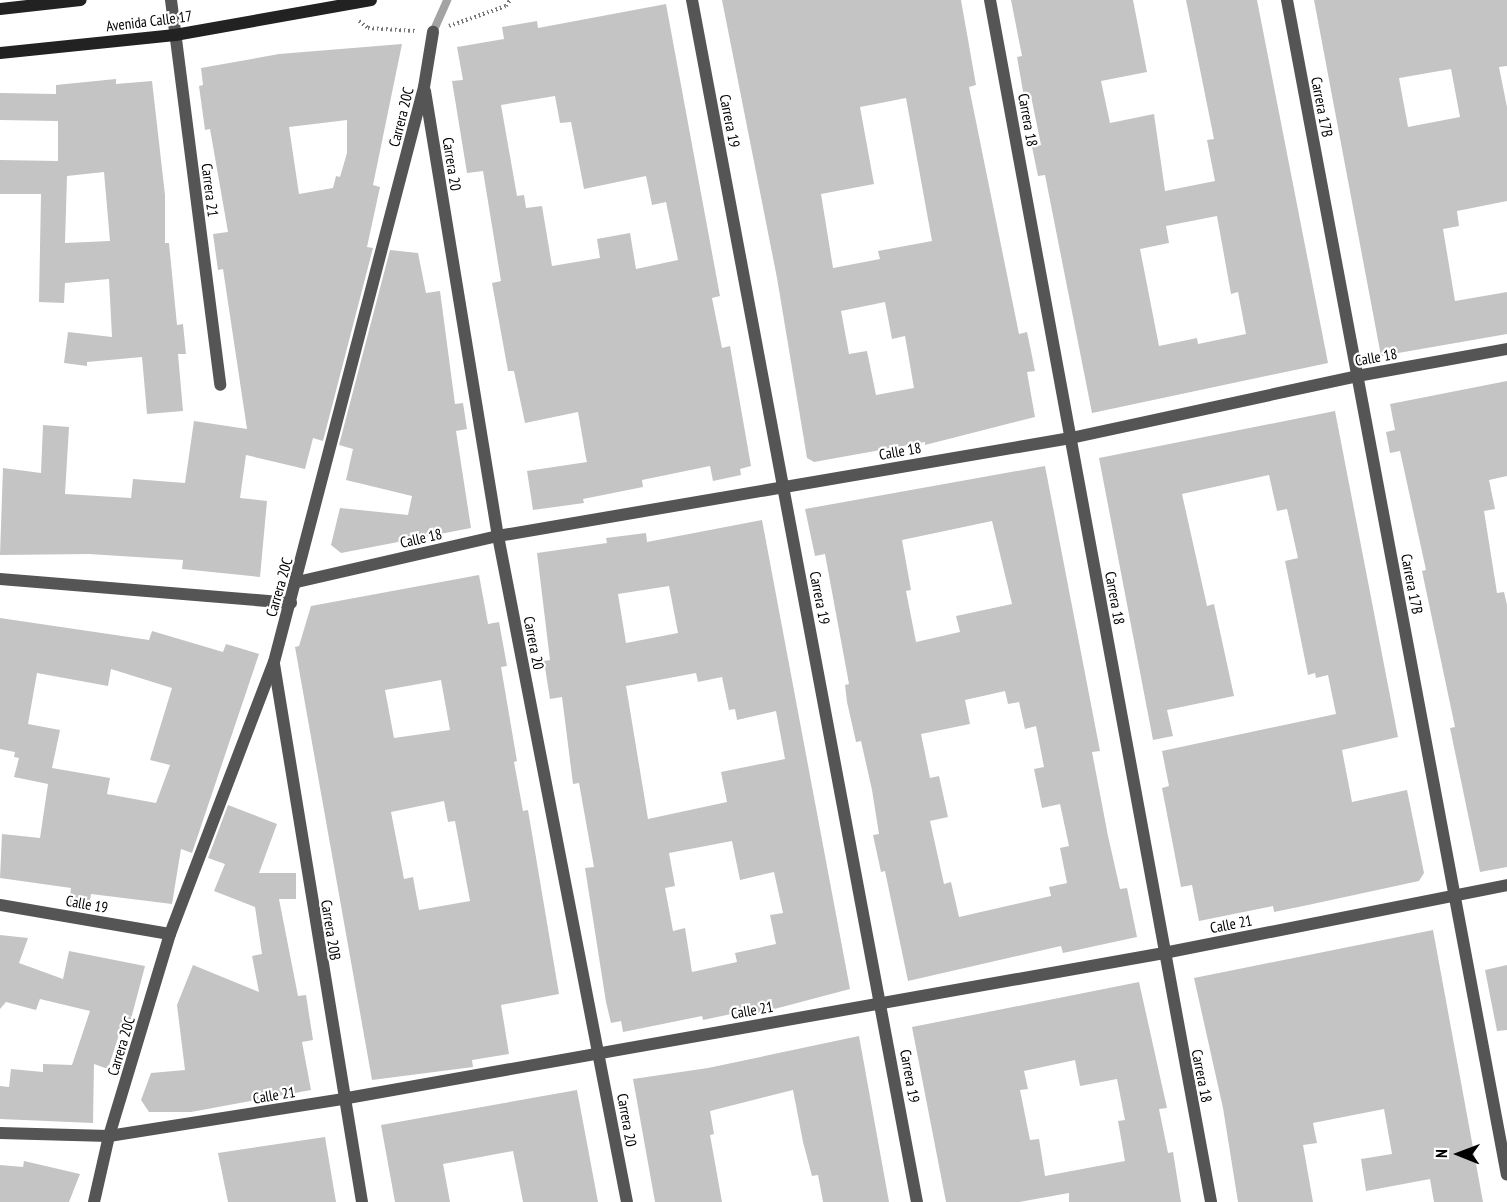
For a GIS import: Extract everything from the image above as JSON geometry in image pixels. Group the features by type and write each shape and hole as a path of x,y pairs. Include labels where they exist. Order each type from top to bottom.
{"main road":[{"path":"0,9 81,0"},
{"name":"Avenida Calle 17","path":"0,53 175,34 371,0"}],"street":[{"name":"Carrera 21","path":"171,0 220,384"},
{"name":"Carrera 19","path":"692,0 918,1202"},
{"name":"Carrera 18","path":"990,0 1211,1202"},
{"name":"Carrera 17B","path":"1287,0 1457,895 1507,1175"},
{"name":"Carrera 20C","path":"109,1137 170,934 274,662 297,582 424,87 433,32"},
{"name":"Carrera 20","path":"424,87 498,536 600,1053 627,1202"},
{"name":"Calle 18","path":"297,582 498,536 1071,438 1357,376 1507,349"},
{"path":"0,579 291,603"},
{"name":"Carrera 20B","path":"274,662 342,1099 362,1202"},
{"name":"Calle 21","path":"0,1133 109,1137 342,1099 1164,953 1507,885"},
{"name":"Calle 19","path":"0,905 170,934"},
{"path":"94,1202 109,1137"}],"path":[{"path":"368,28 433,32 506,6 510,0"}],"building":[{"path":"722,0 961,0 976,85 969,87 1019,334 1027,332 1035,371 1027,372 1035,417 925,445 925,442 814,462 807,458 777,278","holes":["906,98 932,241 878,251 880,259 833,268 821,194 874,184 860,107","885,302 892,339 905,336 914,388 876,395 867,351 849,354 841,311"]},
{"path":"1011,0 1133,0 1147,72 1101,81 1110,123 1154,114 1165,191 1215,181 1207,140 1214,139 1186,0 1257,0 1328,363 1092,413 1045,175 1038,176 1032,147 1041,145 1031,96 1024,97 1017,57 1022,56","holes":["1217,216 1231,294 1238,292 1246,334 1198,344 1197,338 1159,346 1140,249 1169,243 1166,226"]},
{"path":"1314,0 1507,0 1507,66 1499,67 1507,107 1507,201 1457,211 1459,226 1443,229 1455,301 1507,292 1507,334 1381,356","holes":["1451,69 1460,117 1408,127 1399,78"]},
{"path":"666,4 720,296 712,298 722,348 730,346 751,466 740,469 741,475 713,481 710,466 642,480 643,487 583,499 584,503 533,510 527,471 587,462 578,412 525,423 514,371 508,371 492,283 501,281 483,171 467,173 452,81 463,80 457,47 504,39 502,27 537,21 538,28","holes":["555,96 560,123 571,122 584,189 646,176 652,205 666,202 678,260 636,269 630,233 597,239 600,258 552,266 542,206 526,208 524,195 517,196 501,105"]},
{"path":"402,44 373,185 380,187 367,247 373,248 323,441 313,438 305,469 246,455 240,498 267,501 260,577 182,569 183,560 89,554 0,555 3,468 41,473 43,425 69,427 65,494 131,498 133,479 185,483 194,421 247,429 223,269 218,270 213,234 228,232 210,129 205,130 199,86 203,85 201,68 279,54","holes":["347,120 347,153 340,177 336,176 333,188 299,194 289,127"]},
{"path":"116,79 116,84 152,81 165,195 165,243 169,243 177,325 183,324 186,354 178,354 183,411 147,414 142,357 87,362 87,366 64,363 68,332 112,337 109,279 65,283 64,303 39,302 41,194 0,194 0,160 58,161 58,121 0,120 0,93 56,94 56,85","holes":["104,172 110,241 65,243 67,176"]},
{"path":"390,250 418,253 426,293 440,291 455,404 463,403 467,429 456,431 471,528 341,553 331,545 340,508 408,515 412,496 346,480 353,449 339,445"},
{"path":"1507,381 1507,476 1489,480 1495,509 1484,511 1497,593 1504,592 1507,605 1507,867 1480,872 1450,728 1455,727 1422,571 1426,570 1400,451 1390,453 1386,432 1395,430 1390,404"},
{"path":"1335,411 1398,737 1342,750 1352,802 1407,790 1424,873 1419,881 1308,905 1274,912 1273,906 1199,921 1192,885 1181,887 1162,788 1169,786 1162,751 1336,714 1328,675 1316,678 1315,673 1308,675 1285,561 1298,558 1287,509 1277,511 1269,475 1182,494 1207,606 1214,604 1234,696 1167,710 1173,736 1153,740 1099,458"},
{"path":"1045,466 1100,751 1092,752 1108,836 1120,889 1127,888 1137,937 1063,953 1061,946 908,981 885,871 881,872 873,835 879,834 872,790 861,741 856,742 847,702 845,685 849,684 825,554 815,556 805,509","holes":["992,521 1012,604 956,616 960,632 916,642 906,591 911,590 902,540","1005,691 1008,704 1019,702 1025,729 1036,726 1044,767 1034,769 1042,808 1060,804 1069,846 1060,848 1067,883 1049,887 1051,896 959,917 951,882 944,884 930,821 948,817 939,776 930,778 921,734 970,724 965,700"]},
{"path":"762,520 850,989 737,1019 736,1013 703,1020 702,1016 623,1032 621,1021 611,1023 585,868 594,867 579,783 573,784 562,697 550,699 544,661 550,660 537,553 607,543 606,538 646,533 647,542","holes":["669,586 678,633 626,643 618,594","696,673 698,682 722,677 729,710 735,709 737,720 776,711 785,759 721,772 727,802 648,819 626,686","732,841 740,880 774,872 783,913 770,915 776,944 735,953 737,962 692,972 685,928 673,931 665,888 675,886 669,853"]},
{"path":"479,575 488,624 499,622 507,666 501,667 517,761 514,762 523,811 528,810 559,994 501,1005 509,1054 472,1060 473,1067 372,1080 295,647 299,646 311,606","holes":["441,680 450,730 394,738 385,690","444,801 448,822 455,821 470,901 419,910 413,877 404,879 391,812"]},
{"path":"0,618 149,640 152,631 223,652 226,644 259,654 192,853 181,849 172,904 91,894 89,907 69,904 71,888 0,878 2,834 40,838 48,784 14,777 19,758 14,757 15,752 0,749","holes":["111,669 172,688 150,760 170,765 156,803 107,794 110,778 52,768 60,730 28,724 37,673 108,686"]},
{"path":"228,805 277,824 259,873 296,873 296,899 279,899 298,996 306,995 313,1040 302,1042 311,1090 191,1112 149,1112 141,1100 151,1073 185,1070 177,1005 193,965 259,992 252,956 262,954 255,907 214,891 225,864 208,858"},
{"path":"1433,930 1483,1202 1434,1202 1430,1179 1366,1191 1361,1159 1392,1154 1384,1109 1313,1123 1317,1143 1303,1145 1313,1202 1238,1202 1223,1108 1194,978"},
{"path":"0,935 28,938 19,963 63,979 69,951 145,966 131,1019 124,1019 108,1069 94,1064 93,1123 0,1119 0,1086 9,1087 11,1069 43,1072 43,1064 72,1065 90,1011 40,999 36,1010 6,1002 0,1009"},
{"path":"1507,965 1507,1030 1497,1031 1485,970"},
{"path":"1139,982 1167,1108 1159,1109 1168,1153 1173,1152 1181,1202 1069,1202 1069,1193 1019,1202 946,1202 912,1027","holes":["1075,1060 1080,1086 1117,1079 1125,1120 1118,1121 1125,1161 1045,1176 1039,1139 1030,1140 1020,1090 1028,1089 1024,1071"]},
{"path":"859,1036 889,1202 823,1202 818,1175 812,1176 793,1090 710,1111 714,1134 710,1135 722,1202 655,1202 633,1079 708,1068"},
{"path":"577,1090 598,1202 523,1202 513,1151 443,1164 450,1202 395,1202 381,1125"},
{"path":"325,1137 336,1202 228,1202 218,1153"},
{"path":"24,1161 80,1174 69,1202 0,1202 0,1165 23,1167"}],"waterway":[{"path":"433,32 447,0"}]}
